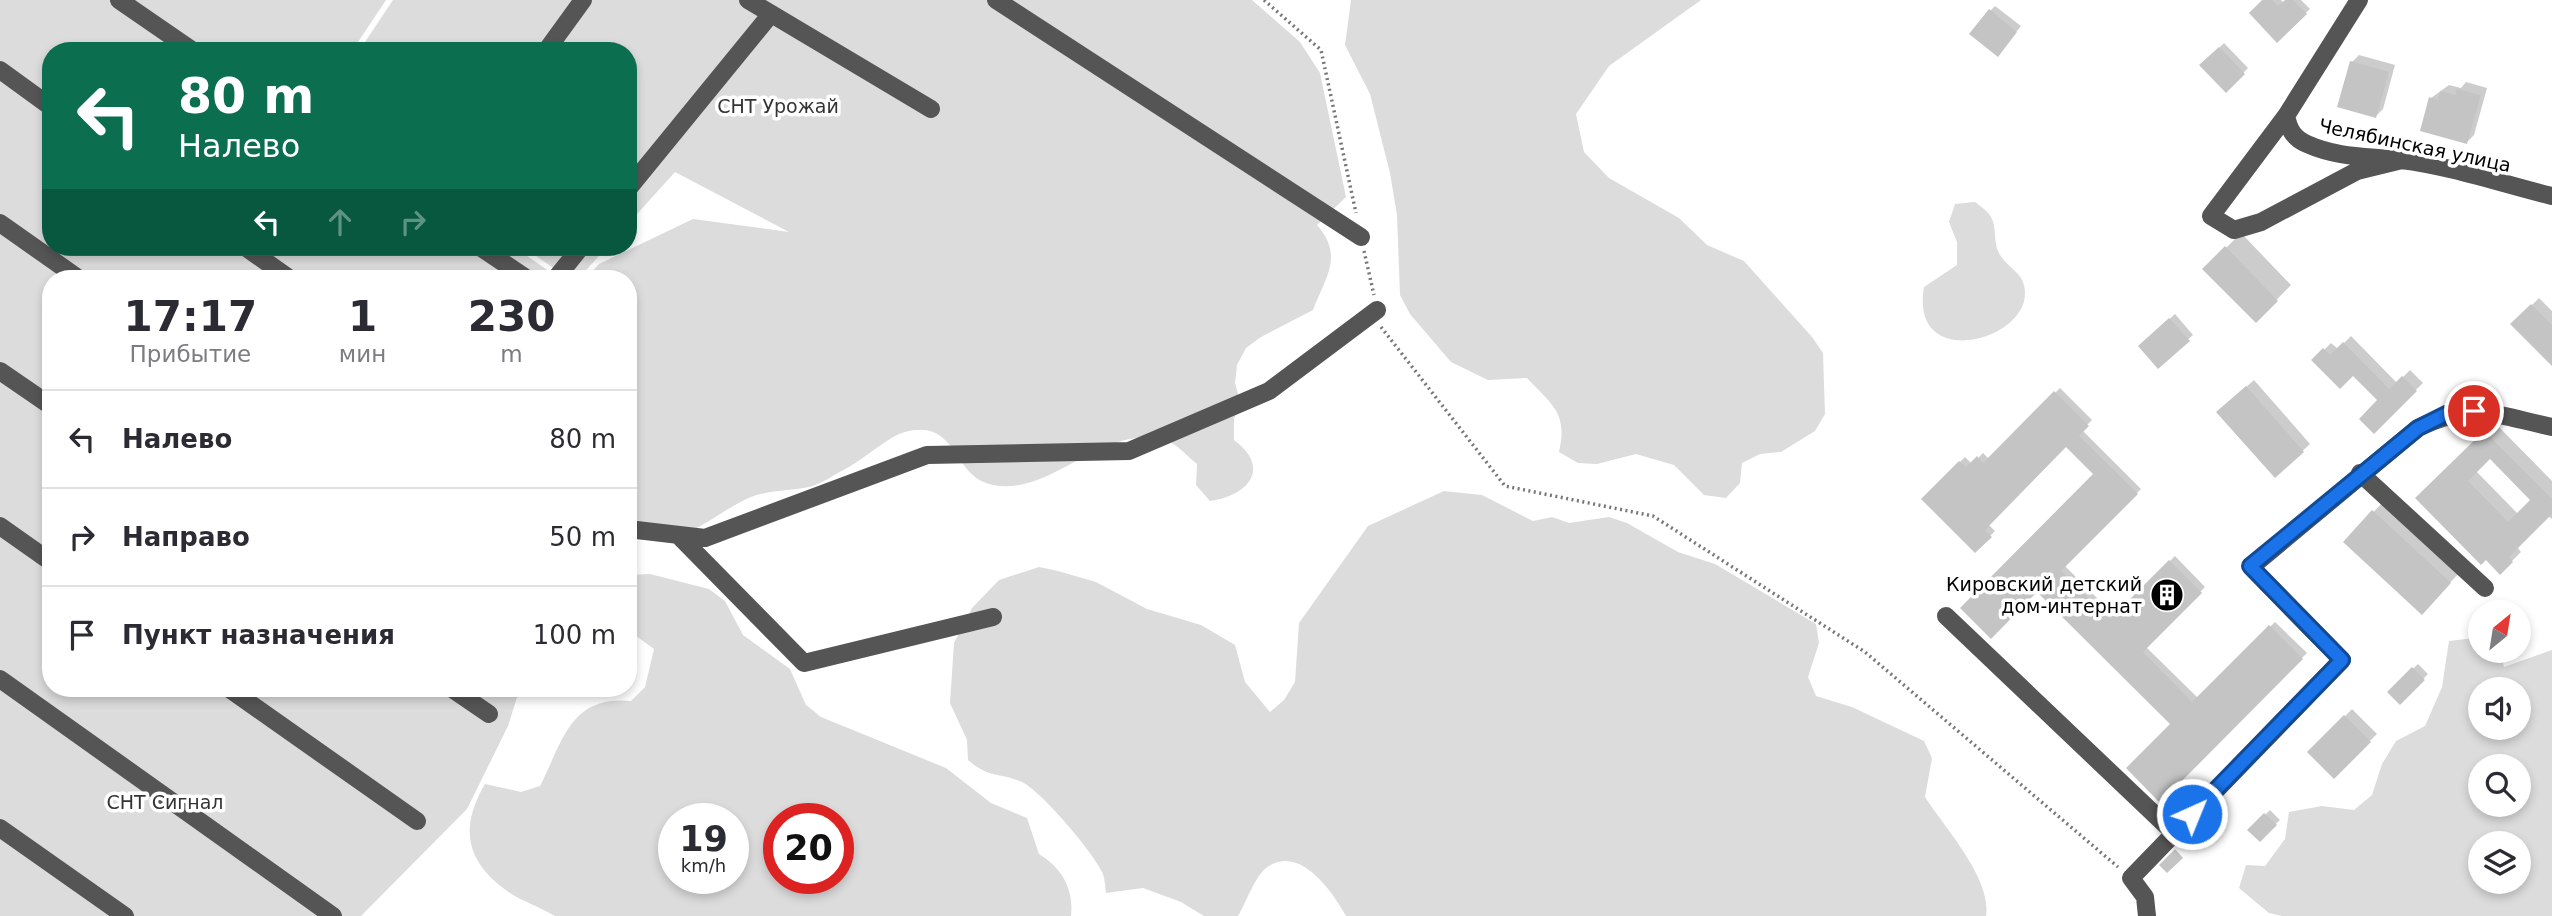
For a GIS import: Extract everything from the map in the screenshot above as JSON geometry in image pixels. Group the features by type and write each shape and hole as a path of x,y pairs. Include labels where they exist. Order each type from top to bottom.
{"street":[{"path":"119,0 180,42"},
{"path":"553,42 583,0"},
{"path":"748,0 931,109"},
{"path":"996,0 1361,237"},
{"path":"2359,0 2286,116 2211,216 2234,230 2261,222 2357,171 2402,160"},
{"path":"637,178 771,14"},
{"path":"0,70 42,100"},
{"name":"Челябинская улица","path":"2286,116 2290,131 2304,143 2358,159 2402,160 2552,196"},
{"path":"0,223 42,253"},
{"path":"47,256 67,270"},
{"path":"258,256 278,270"},
{"path":"493,256 514,270"},
{"path":"563,270 574,256"},
{"path":"637,530 705,538 927,455 1129,451 1269,391 1377,310"},
{"path":"0,371 42,401"},
{"path":"2147,916 2145,897 2131,878 2342,660 2250,566 2418,428 2446,414 2474,411 2552,427"},
{"path":"2360,473 2485,587"},
{"path":"0,526 42,556"},
{"path":"678,535 804,663 993,617"},
{"path":"1946,616 2174,833"},
{"path":"0,679 333,916"},
{"path":"241,697 417,821"},
{"path":"464,697 489,714"},
{"path":"0,828 125,916"}],"path":[{"path":"1264,0 1321,50 1381,329 1505,486 1653,516 1865,652 2131,878"}],"green space":[{"name":"СНТ Сигнал","path":"0,0 386,0 358,42 42,42 42,256 527,256 547,270 42,270 42,697 517,697 508,726 467,809 361,916 0,916"},
{"name":"СНТ Урожай","path":"393,0 1252,0 1300,42 1320,73 1346,197 1317,225 1330,247 1331,257 1327,276 1313,310 1261,337 1246,348 1237,365 1235,383 1240,401 1234,419 1234,440 1252,461 1253,470 1244,487 1235,493 1210,501 1196,485 1197,464 1167,440 1140,437 1097,450 1036,480 1015,486 993,485 979,480 969,471 946,441 936,433 923,430 899,434 819,484 751,497 688,532 665,539 651,538 637,535 637,270 593,270 599,264 616,256 637,256 637,246 693,219 789,232 675,172 637,214 637,42 365,42"},
{"path":"1351,0 1701,0 1609,66 1576,114 1584,152 1609,178 1679,218 1707,245 1744,261 1812,337 1823,353 1825,414 1815,431 1781,452 1760,454 1742,463 1740,483 1726,498 1704,495 1674,465 1636,454 1597,464 1578,463 1559,452 1561,427 1556,410 1527,378 1488,380 1451,362 1410,314 1400,295 1397,215 1390,173 1370,94 1345,45"},
{"path":"1975,202 1991,217 1999,253 2023,282 2024,302 2014,319 1996,332 1975,339 1954,340 1936,332 1924,315 1924,287 1957,265 1957,242 1949,222 1955,204"},
{"path":"536,256 599,256 586,270 556,270"},
{"path":"1444,491 1482,495 1533,521 1552,517 1569,523 1609,517 1627,523 1678,552 1715,564 1816,624 1819,643 1808,677 1816,696 1852,707 1924,741 1932,758 1925,797 1975,870 1986,902 1986,916 1346,916 1332,894 1313,873 1290,861 1278,862 1262,872 1238,916 1204,916 1181,902 1143,888 1106,893 1103,874 1097,863 1066,823 1041,797 1022,782 989,773 968,760 967,740 950,703 954,643 972,608 999,580 1039,567 1058,571 1096,582 1147,609 1201,625 1235,645 1245,682 1270,712 1284,700 1295,682 1299,623 1368,526"},
{"path":"650,574 709,589 725,601 743,635 790,669 806,705 821,717 946,768 991,803 1027,818 1039,854 1054,866 1065,880 1070,897 1071,916 555,916 515,896 490,877 480,865 470,840 472,813 485,784 521,792 540,786 563,738 581,713 594,705 611,701 631,701 645,687 654,649 637,637 637,575"},
{"path":"2468,639 2468,663 2503,663 2504,667 2515,663 2531,663 2531,657 2552,650 2552,916 2282,916 2269,913 2239,888 2246,865 2265,866 2285,839 2289,812 2322,806 2354,810 2372,795 2382,764 2396,741 2425,726 2442,687 2449,641"}],"building":[{"path":"2262,0 2272,0 2278,6 2285,0 2293,0 2307,14 2277,43 2249,13"},
{"path":"1989,9 2017,32 1998,57 1969,34"},
{"path":"2219,47 2245,74 2226,93 2199,65"},
{"path":"2350,61 2389,72 2376,118 2337,107"},
{"path":"2457,89 2481,95 2467,144 2420,131 2429,97 2438,100 2440,91 2455,95"},
{"path":"2225,246 2278,301 2256,323 2202,269"},
{"path":"2531,304 2552,325 2552,366 2510,324"},
{"path":"2169,318 2190,341 2158,369 2138,346"},
{"path":"2343,342 2389,389 2402,376 2417,391 2374,434 2359,419 2377,400 2353,376 2340,389 2311,360 2323,348 2330,355"},
{"path":"2246,386 2304,452 2275,478 2216,412"},
{"name":"Кировский детский дом-интернат","path":"2054,391 2089,426 2079,436 2138,494 2061,571 2110,619 2169,560 2202,593 2143,652 2192,702 2269,625 2303,659 2160,803 2126,768 2170,724 2037,592 1991,639 1960,608 2093,474 2066,447 1985,530 1992,537 1975,553 1921,499 1959,461 1966,467 1977,456 1983,463"},
{"path":"2484,431 2552,499 2552,514 2509,557 2513,562 2500,575 2486,560 2481,565 2415,498","holes":["2490,459 2530,500 2508,522 2468,481"]},
{"path":"2372,510 2451,583 2422,615 2343,542"},
{"path":"2412,667 2425,680 2400,705 2387,692"},
{"path":"2344,715 2371,742 2334,779 2307,752"},
{"path":"2264,813 2277,825 2260,842 2247,830"},
{"path":"2175,849 2183,858 2167,873 2159,865"}],"place":[{"name":"Кировский детский дом-интернат","path":"2167,595"}],"route":[{"path":"2192,814 2342,660 2250,566 2418,428 2446,414 2474,411"}]}
